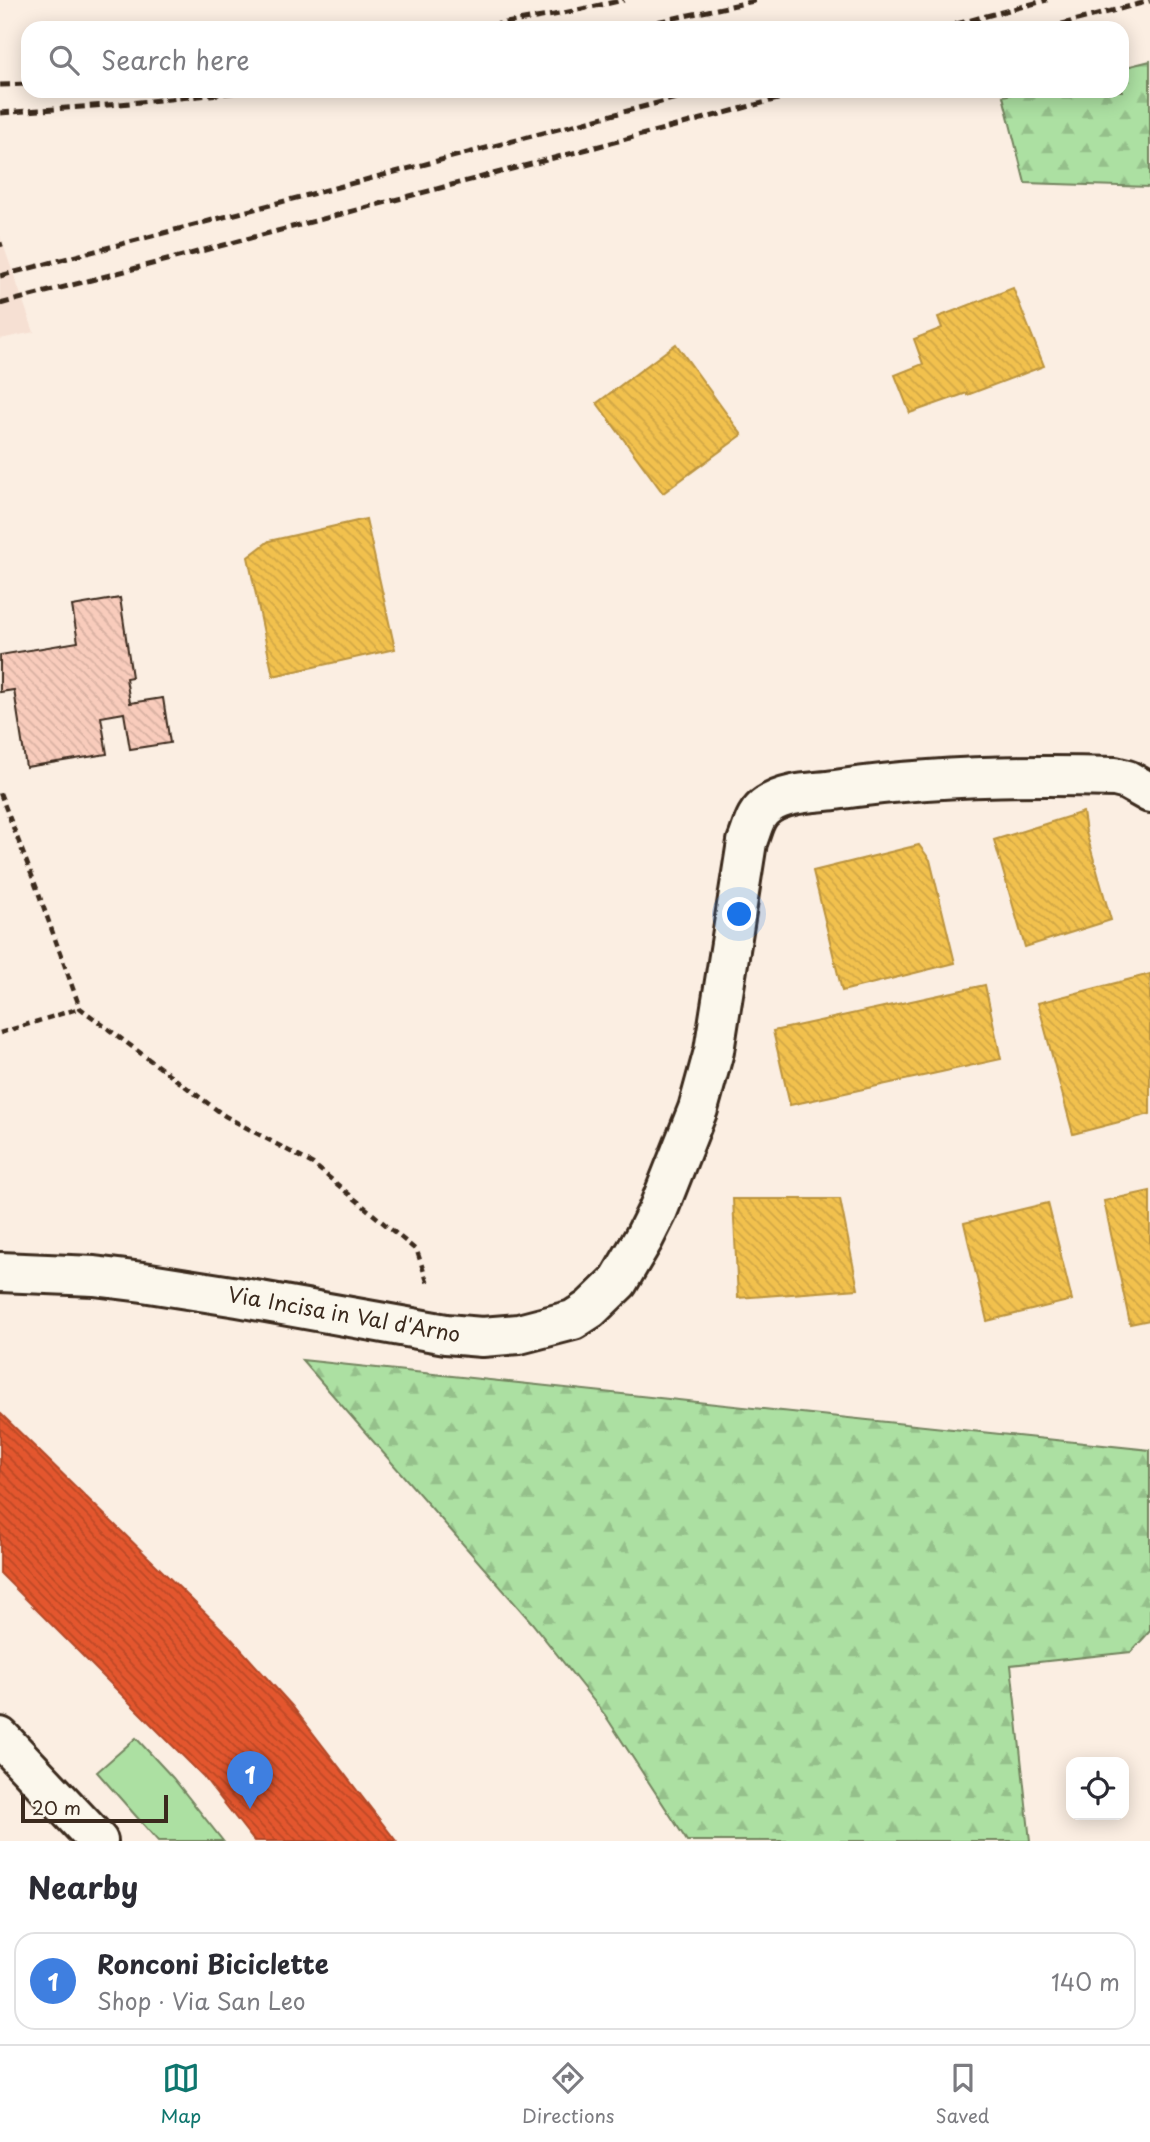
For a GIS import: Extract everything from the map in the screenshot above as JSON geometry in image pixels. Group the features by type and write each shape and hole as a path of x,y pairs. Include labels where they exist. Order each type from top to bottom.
{"street":[{"name":"Via Incisa in Val d'Arno","path":"0,1272 82,1275 143,1282 446,1334 482,1337 519,1334 573,1320 590,1309 618,1282 658,1210 698,1109 714,1051 747,842 756,816 767,806 786,797 855,787 982,776 1115,777 1127,780 1150,793"},
{"path":"0,1737 98,1841"}],"path":[{"path":"0,793 80,1008 225,1116 313,1164 417,1251 446,1334"},
{"path":"0,1032 80,1008"}],"shaded area":[{"path":"0,236 34,332 0,339"}],"green space":[{"path":"1150,61 1150,187 1025,183 1004,98 1129,98 1129,66"},
{"path":"302,1360 1150,1450 1150,1631 1131,1652 1011,1665 1030,1841 687,1841 605,1715 532,1623"},
{"path":"136,1738 173,1778 223,1841 158,1841 97,1772"}],"building: Homes":[{"path":"1013,288 1044,366 910,413 895,375 923,364 914,339 942,328 938,317"},
{"path":"676,344 742,435 663,493 597,403"},
{"path":"366,519 395,649 273,676 248,557 269,541"},
{"path":"1083,812 1086,832 1111,920 1025,947 994,840"},
{"path":"919,845 930,860 955,963 842,991 813,871"},
{"path":"1150,974 1150,1114 1073,1134 1038,1003"},
{"path":"985,985 1001,1059 790,1105 773,1031"},
{"path":"1150,1191 1150,1320 1130,1324 1104,1201"},
{"path":"733,1199 840,1199 858,1289 738,1298"},
{"path":"1048,1203 1072,1300 987,1321 964,1223"}],"building: Shops":[{"path":"0,1413 229,1636 292,1706 396,1841 254,1841 203,1776 0,1573"}],"building: Other":[{"path":"120,598 132,677 126,678 130,703 163,698 170,743 130,749 124,713 101,717 107,754 26,767 14,690 0,692 0,655 78,642 72,606"}],"railway":[{"path":"518,21 624,0"},
{"path":"661,21 759,0"},
{"path":"968,21 1047,0"},
{"path":"1074,21 1150,1"},
{"path":"0,85 21,84"},
{"path":"0,113 179,98"},
{"path":"0,276 676,98"},
{"path":"0,304 781,98"}],"place":[{"name":"Ronconi Biciclette","path":"250,1809"}]}
